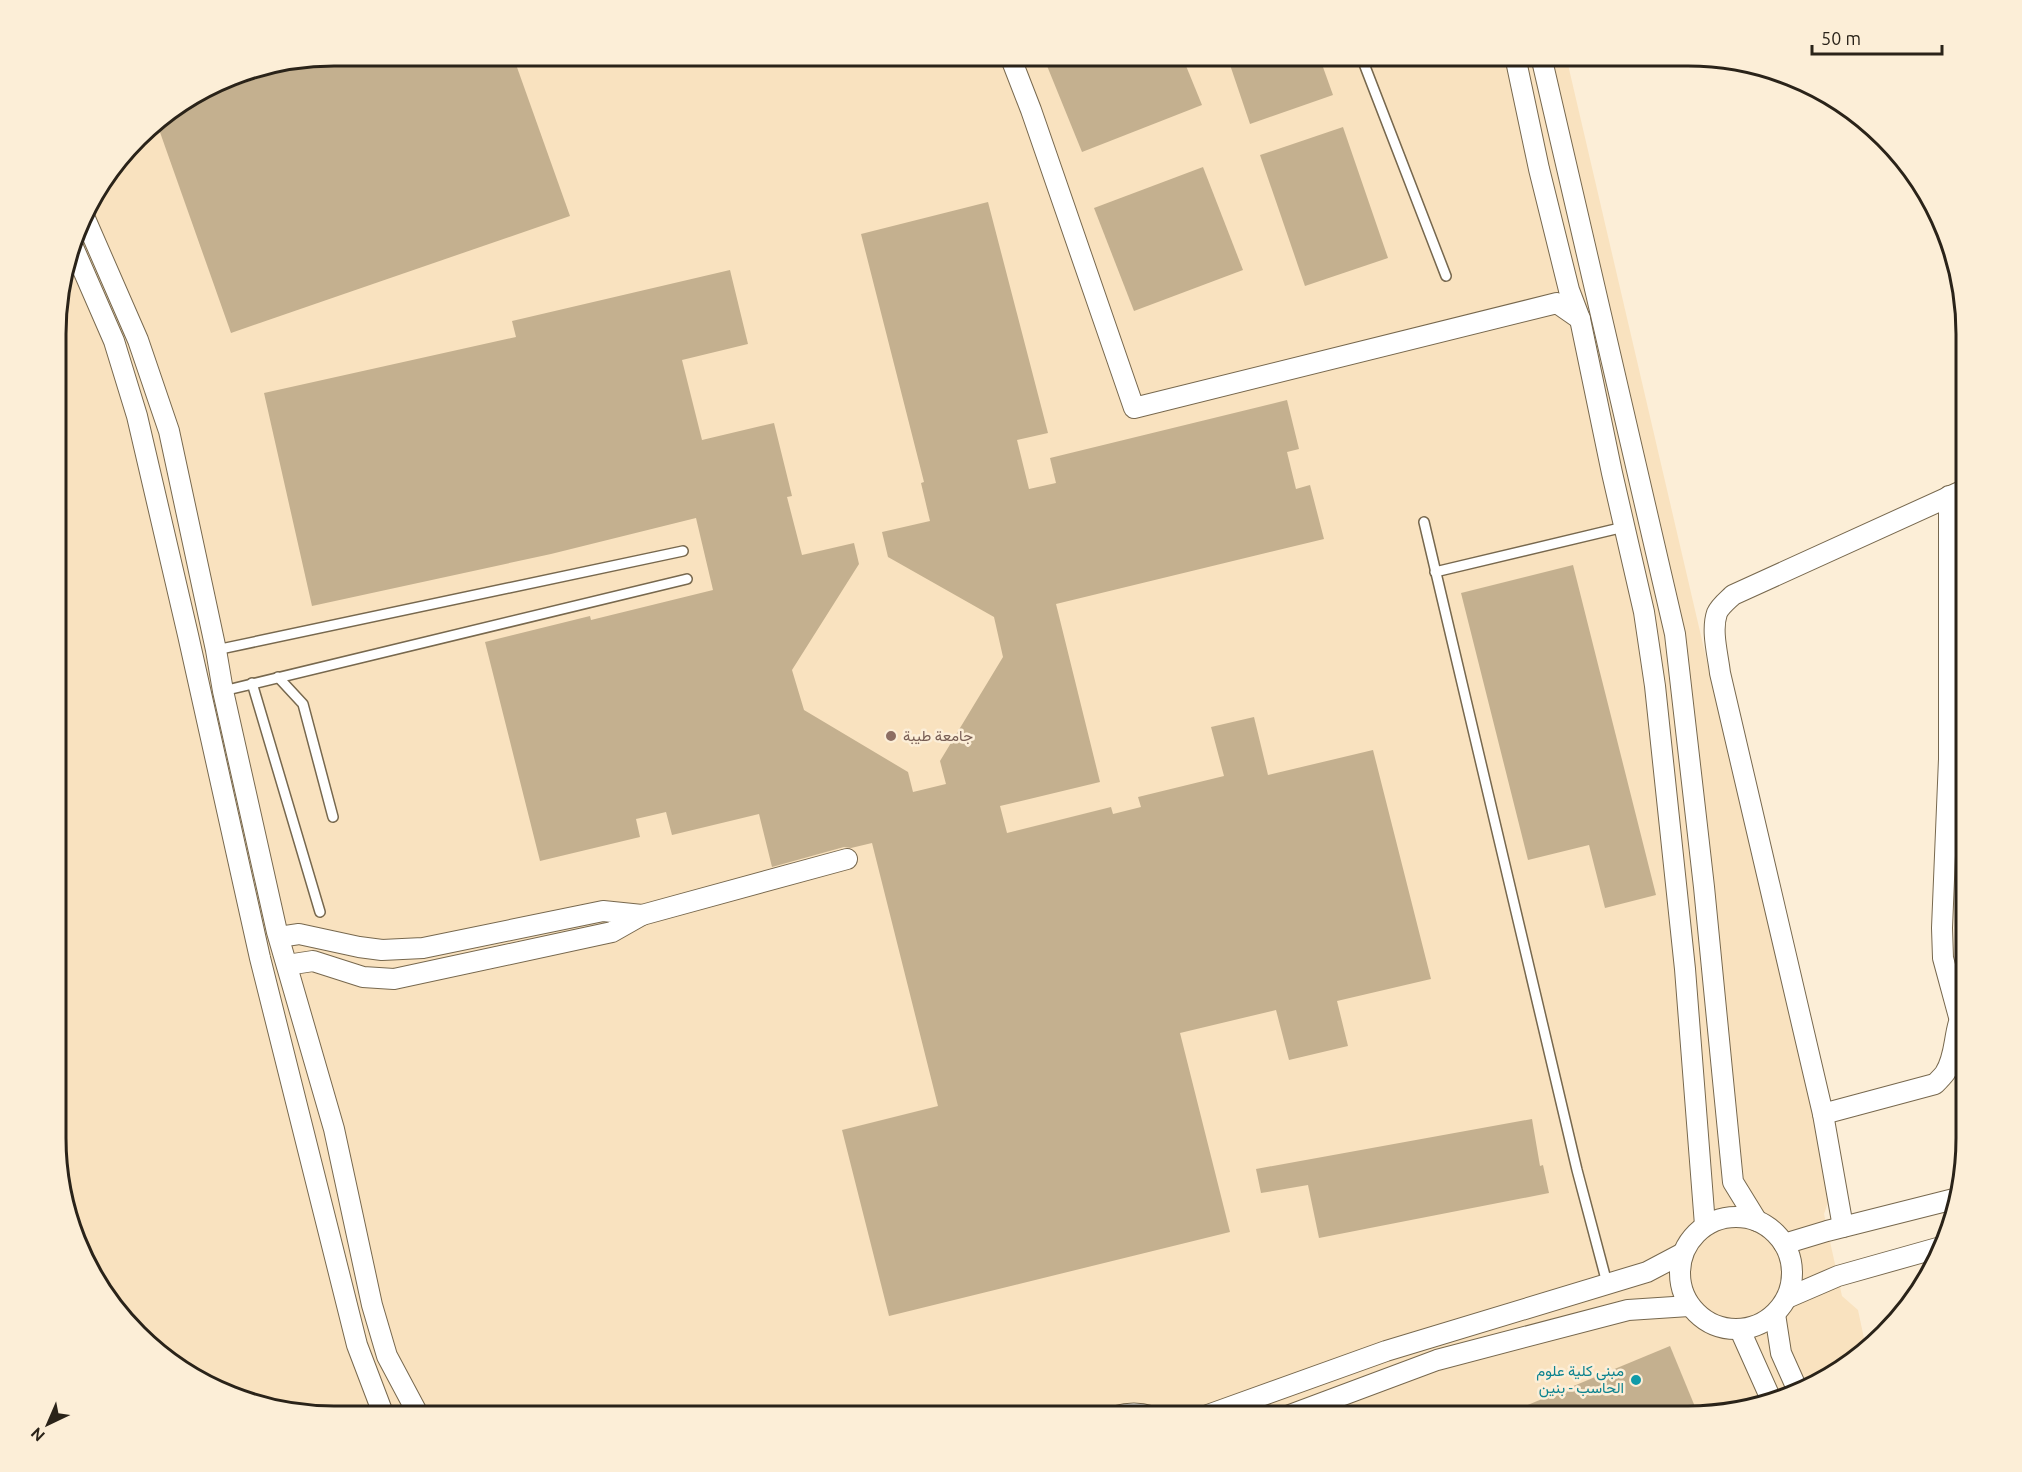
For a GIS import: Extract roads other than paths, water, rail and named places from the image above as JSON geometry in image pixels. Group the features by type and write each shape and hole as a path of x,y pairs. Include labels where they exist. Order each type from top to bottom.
{"street":[{"path":"1014,66 1134,408 1557,303 1580,319"},
{"path":"1517,66 1563,268 1580,319 1644,612 1655,686 1690,1035 1705,1226"},
{"path":"1543,66 1675,634 1704,887 1733,1182 1757,1221"},
{"path":"88,226 138,340 169,431 223,690 279,937 334,1129 372,1305 387,1356 414,1406"},
{"path":"78,256 114,341 137,416 260,958 357,1345 380,1406"},
{"path":"1843,1227 1823,1114 1720,673 1715,633 1717,613 1733,595 1956,492"},
{"path":"1956,525 1942,928 1943,958 1956,993"},
{"path":"287,965 313,961 363,977 394,980 612,932 642,915 848,859"},
{"path":"279,937 299,934 382,950 423,948 603,911 642,915"},
{"path":"1690,1035 1718,1033"},
{"path":"1823,1114 1935,1084 1945,1073 1956,1038"},
{"path":"1784,1244 1949,1200"},
{"path":"1795,1384 1781,1353 1781,1306 1792,1280 1791,1260 1784,1244 1772,1230 1757,1221 1739,1217 1721,1218 1705,1226 1692,1237 1683,1253 1679,1270 1681,1288 1689,1306 1703,1320 1721,1328 1740,1330 1759,1325 1781,1306 1838,1276 1932,1250"},
{"path":"1233,1406 1386,1351 1647,1272 1683,1253"},
{"path":"1314,1406 1437,1360 1628,1310 1689,1306"},
{"path":"1740,1330 1768,1394"}],"lane":[{"path":"1366,66 1446,276"},
{"path":"1424,522 1577,1170 1607,1283"},
{"path":"1435,572 1624,527"},
{"path":"216,650 682,551"},
{"path":"223,690 687,579"},
{"path":"278,677 303,704 333,817"},
{"path":"252,683 320,912"}],"place":[{"name":"جامعة طيبة","path":"891,736"},
{"name":"مبنى كلية علوم الحاسب - بنين","path":"1636,1380"}]}
